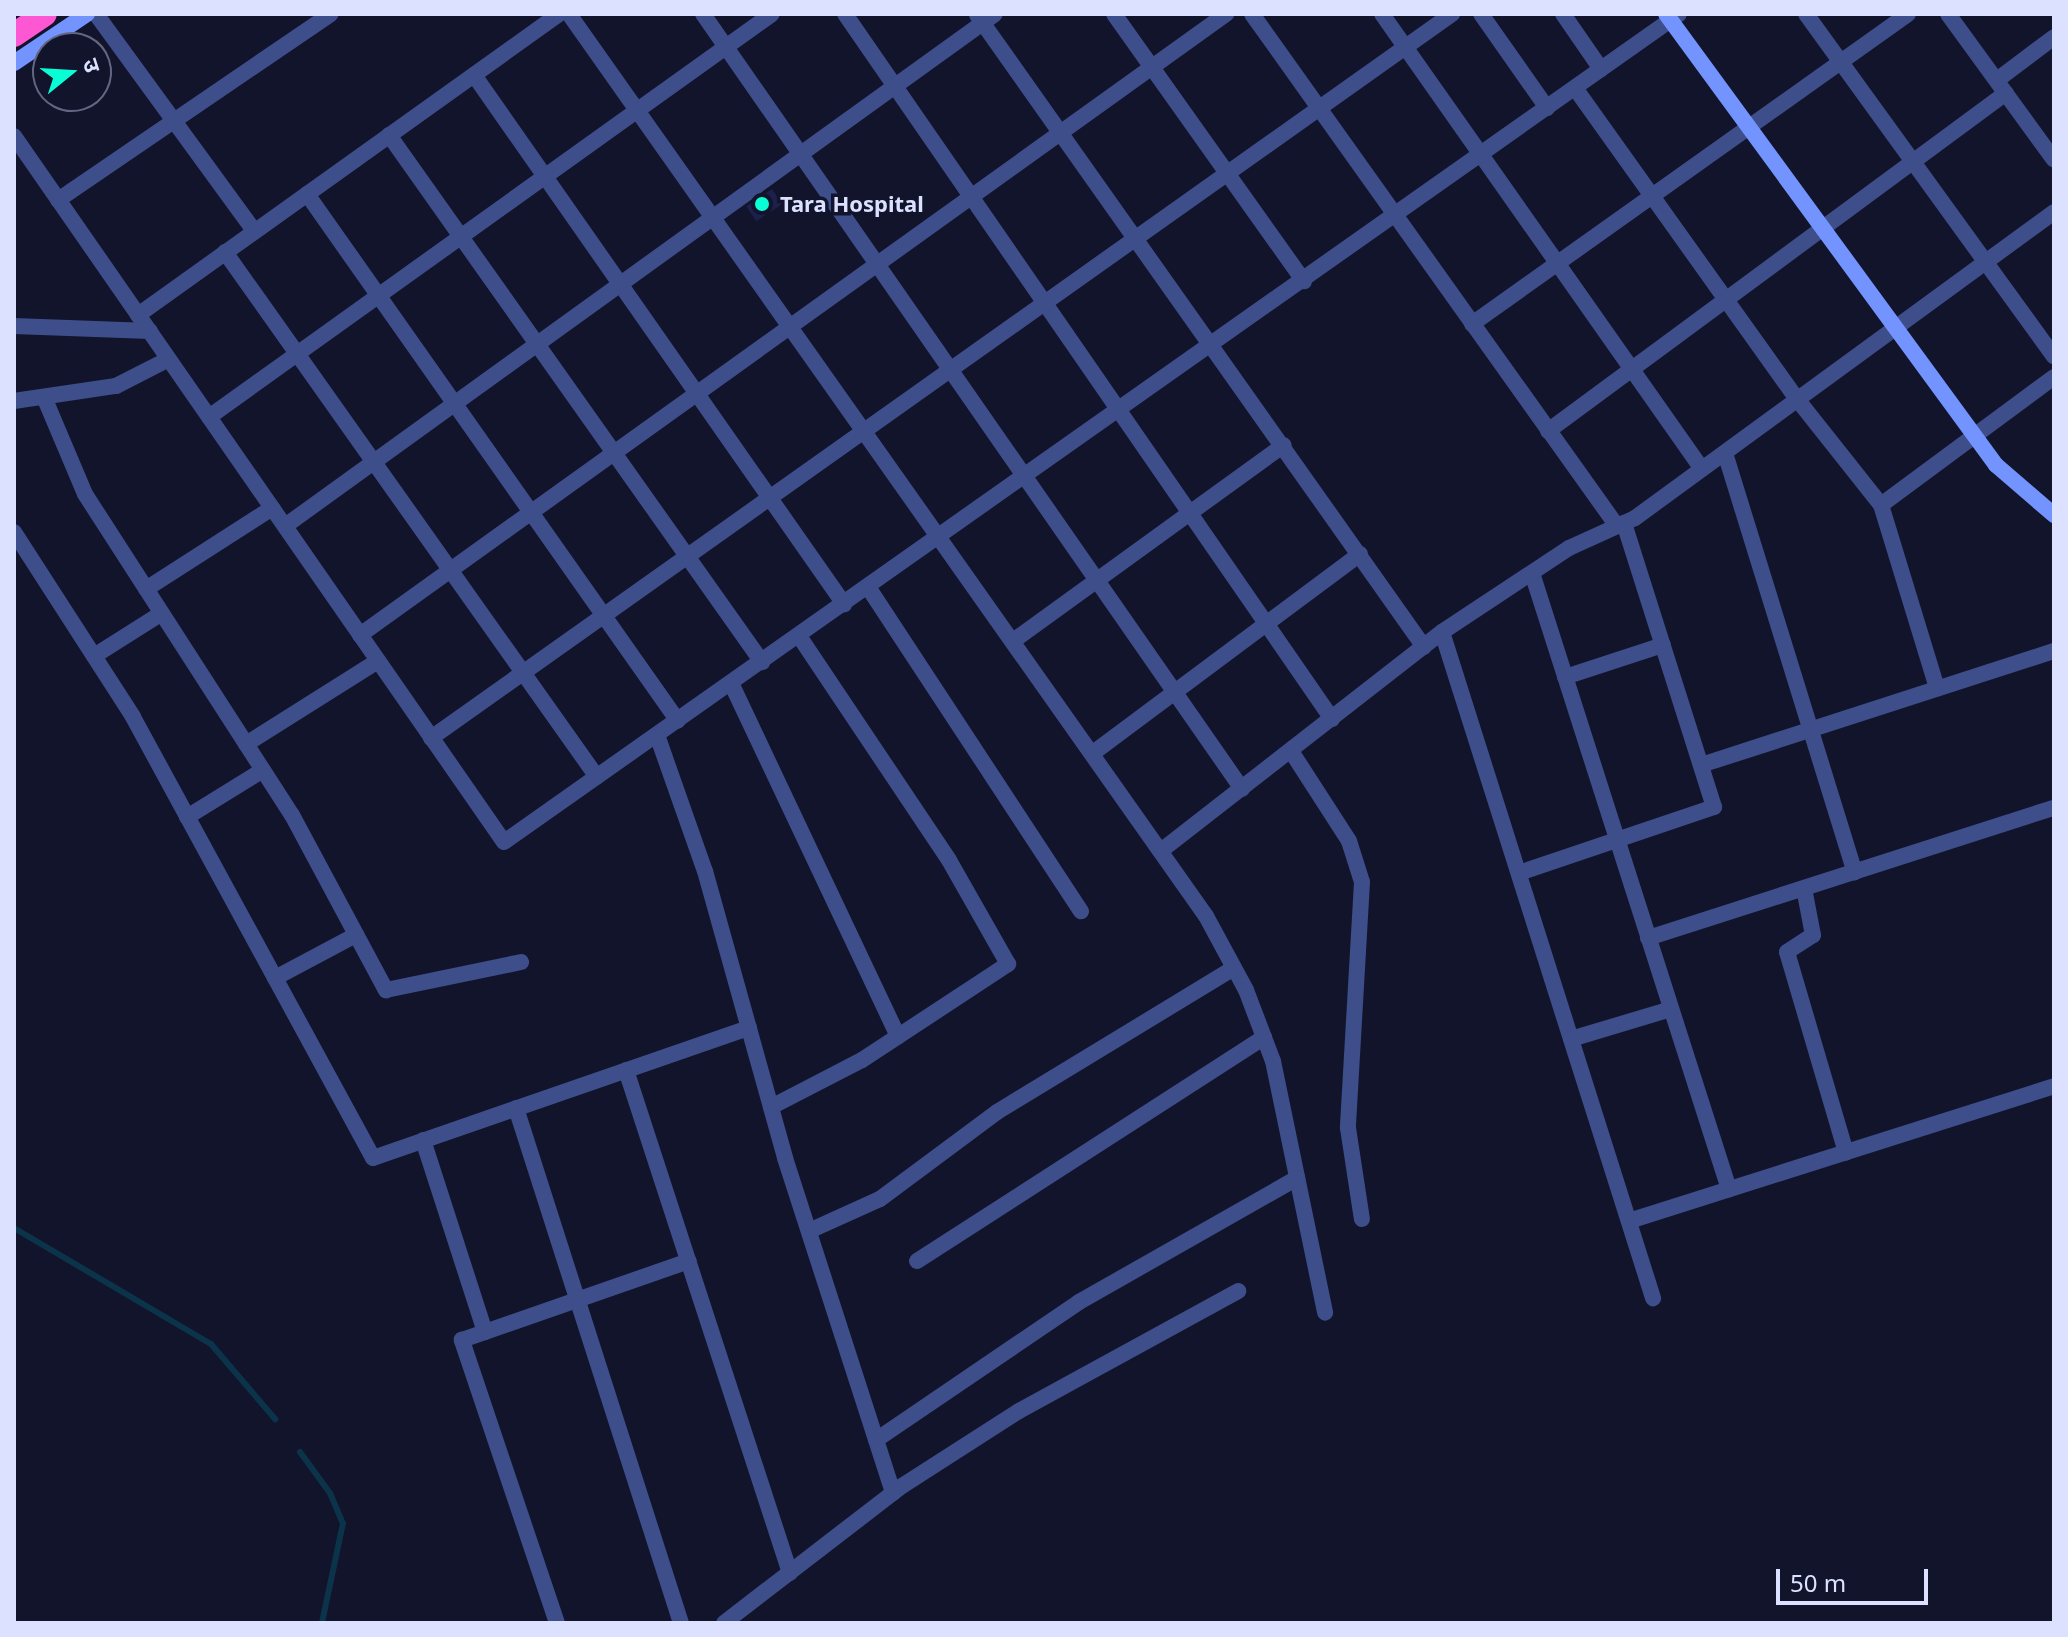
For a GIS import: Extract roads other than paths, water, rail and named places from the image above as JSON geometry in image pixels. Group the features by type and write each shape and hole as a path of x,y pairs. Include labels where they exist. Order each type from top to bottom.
{"highway":[{"path":"14,35 45,14"}],"street":[{"path":"14,63 87,14"},
{"path":"96,14 254,231"},
{"path":"58,200 331,14"},
{"path":"138,315 559,14"},
{"path":"569,14 1162,850 1234,968 1264,1037 1325,1313"},
{"path":"703,14 1242,789"},
{"path":"209,417 772,14"},
{"path":"845,14 1332,719"},
{"path":"1114,14 1304,281"},
{"path":"360,635 1226,14"},
{"path":"1252,14 1548,431 1620,525 1701,765 1714,807 1519,873"},
{"path":"1382,14 1702,469"},
{"path":"431,738 1452,14"},
{"path":"1481,14 1547,108"},
{"path":"1563,14 1601,69"},
{"path":"1806,14 2054,357"},
{"path":"1472,324 1908,14"},
{"path":"1948,14 2054,160"},
{"path":"14,136 504,842 1304,281 1672,16 1820,230 1996,465 2051,509"},
{"path":"285,526 895,86 984,17 1061,132 1214,344 1424,647"},
{"path":"1548,431 1912,162 2001,87 2054,37"},
{"path":"474,75 844,604"},
{"path":"1575,88 1797,399 1881,505 1937,688"},
{"path":"389,135 762,662"},
{"path":"307,194 678,721"},
{"path":"1162,850 1442,632 1532,573 1620,525 1702,469 2054,212"},
{"path":"225,252 597,777"},
{"path":"14,326 150,331"},
{"path":"14,401 116,386 169,359"},
{"path":"1881,505 2054,377"},
{"path":"44,397 85,494 263,770 386,990 521,962"},
{"path":"1013,641 1284,445"},
{"path":"1725,453 1855,872"},
{"path":"146,589 272,508"},
{"path":"14,532 94,656 187,817 373,1158 749,1028"},
{"path":"1093,753 1360,554"},
{"path":"1532,573 1729,1189"},
{"path":"868,587 1081,911"},
{"path":"94,656 162,613"},
{"path":"1442,632 1653,1298"},
{"path":"771,1107 898,1037 1008,964 949,860 799,636"},
{"path":"1565,677 1663,645"},
{"path":"1701,765 2054,651"},
{"path":"246,744 378,661"},
{"path":"731,683 898,1037"},
{"path":"657,735 705,871 771,1107 893,1493"},
{"path":"1291,751 1349,841 1362,882 1348,1128 1362,1219"},
{"path":"187,817 263,770"},
{"path":"1648,938 2054,808"},
{"path":"1804,888 1813,935 1787,952 1846,1152"},
{"path":"275,978 356,935"},
{"path":"809,1231 880,1199 997,1112 1234,968"},
{"path":"1571,1039 1671,1009"},
{"path":"917,1261 1264,1037"},
{"path":"626,1070 790,1573"},
{"path":"1629,1221 2054,1086"},
{"path":"516,1108 681,1623"},
{"path":"423,1140 485,1332"},
{"path":"876,1440 1079,1302 1297,1178"},
{"path":"557,1623 462,1340 689,1261"},
{"path":"724,1623 893,1493 1019,1411 1238,1291"}],"waterway":[{"path":"14,1228 211,1344 275,1419"},
{"path":"300,1452 330,1493 343,1523 322,1623"}],"place":[{"name":"Tara Hospital","path":"762,204"}]}
